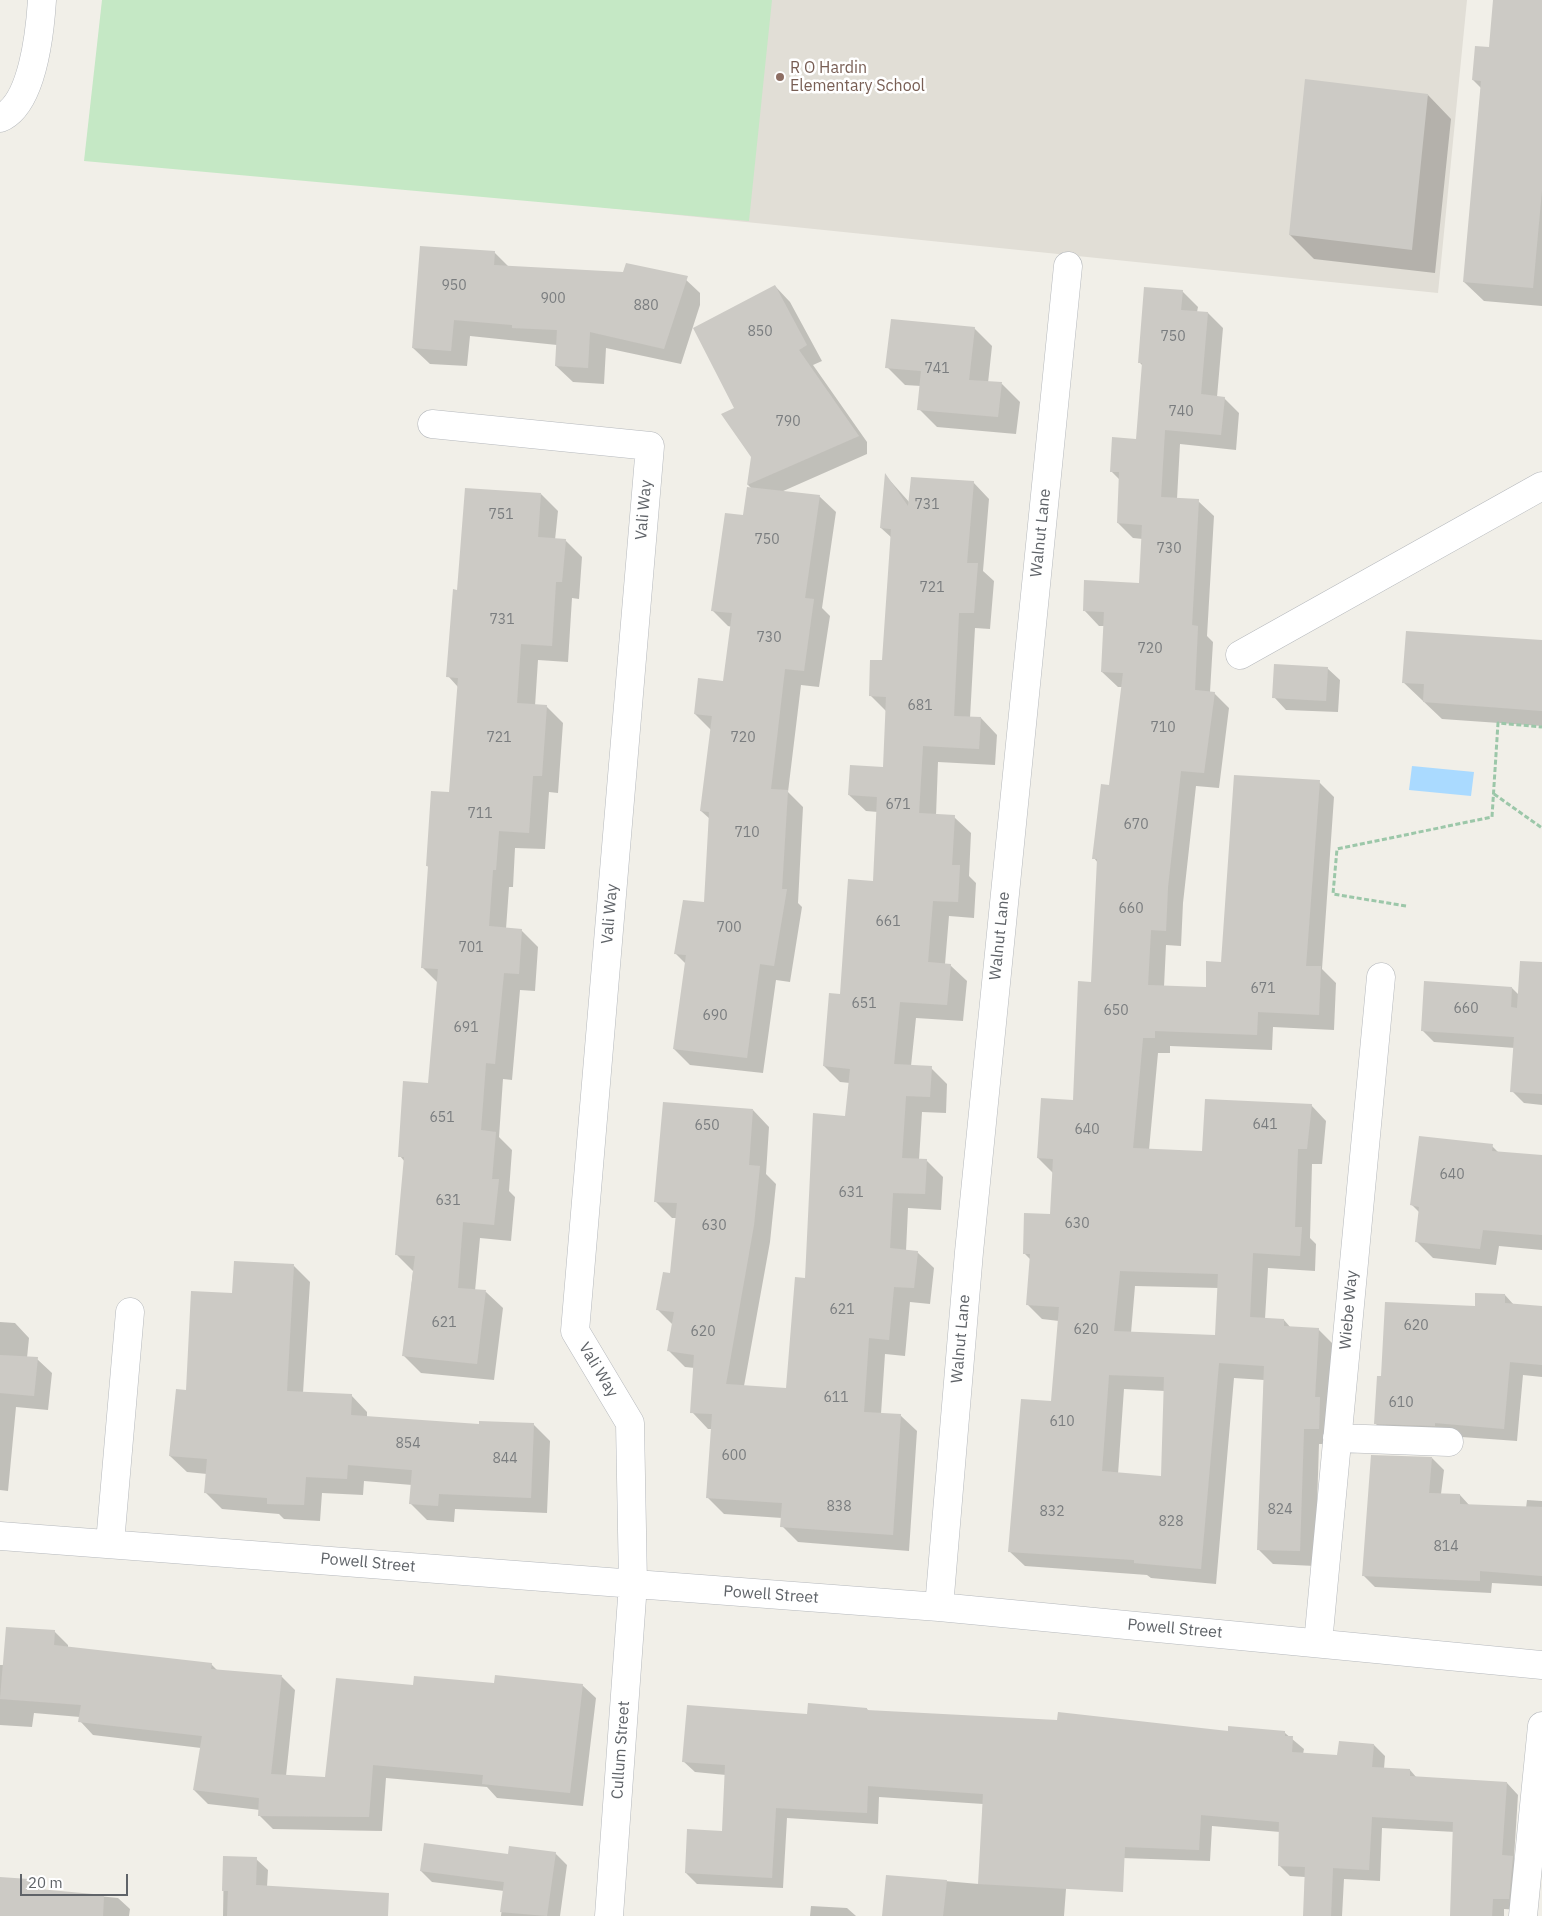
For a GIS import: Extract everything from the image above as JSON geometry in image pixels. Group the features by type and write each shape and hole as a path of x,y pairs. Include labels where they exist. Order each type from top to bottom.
{"street":[{"path":"0,118 22,96 38,48 42,0"},
{"name":"Walnut Lane","path":"939,1607 969,1252 1068,266"},
{"name":"Vali Way","path":"432,424 650,446 575,1331 630,1423 633,1584"},
{"path":"1240,655 1542,486"},
{"name":"Wiebe Way","path":"1318,1643 1381,976"},
{"path":"110,1543 130,1312"},
{"path":"1337,1438 1449,1442"},
{"name":"Powell Street","path":"0,1536 939,1607 1542,1665"},
{"name":"Cullum Street","path":"609,1916 633,1584"},
{"path":"1523,1916 1542,1726"}],"path":[{"path":"1406,906 1333,894 1337,849 1492,816 1498,723 1542,727"},
{"path":"1494,794 1542,828"}],"shaded area":[{"name":"R O Hardin Elementary School","path":"107,0 1467,0 1438,293 93,155"}],"green space":[{"path":"102,0 772,0 749,221 84,161"}],"water":[{"path":"1412,766 1474,772 1471,796 1409,790"}],"building":[{"path":"1493,0 1542,0 1542,190 1533,288 1463,282 1481,81 1472,80 1475,46 1489,47"},
{"path":"1305,79 1428,94 1412,250 1289,235"},
{"path":"420,246 495,251 494,265 623,272 626,263 688,276 664,349 590,332 588,368 555,366 557,330 512,328 512,325 454,320 451,351 412,348"},
{"path":"775,285 807,345 799,350 859,436 747,485 751,457 721,414 734,408 693,328"},
{"path":"1144,287 1183,290 1181,310 1208,312 1201,394 1225,397 1221,435 1165,430 1161,497 1199,499 1192,625 1198,626 1195,690 1215,692 1204,773 1181,771 1168,887 1166,931 1151,930 1148,985 1206,987 1206,961 1221,962 1234,775 1320,780 1306,966 1321,966 1319,1015 1258,1012 1257,1035 1155,1031 1155,1038 1143,1038 1133,1148 1202,1151 1205,1099 1312,1104 1307,1149 1298,1149 1295,1227 1302,1227 1300,1256 1253,1253 1250,1317 1284,1319 1284,1326 1319,1328 1315,1397 1320,1397 1319,1429 1304,1429 1300,1551 1257,1550 1264,1366 1219,1363 1201,1569 1134,1563 1134,1560 1008,1552 1021,1399 1051,1401 1059,1307 1026,1305 1030,1254 1023,1254 1024,1213 1050,1214 1053,1159 1037,1158 1041,1098 1073,1100 1078,981 1091,982 1097,859 1092,859 1101,784 1109,785 1123,673 1101,672 1104,612 1083,611 1084,580 1139,583 1142,525 1117,523 1119,472 1110,472 1112,437 1136,439 1142,363 1138,363","holes":["1120,1271 1218,1274 1215,1335 1114,1331","1109,1375 1164,1377 1161,1476 1102,1471"]},
{"path":"891,319 975,327 969,380 1002,382 998,417 917,410 921,371 885,368"},
{"path":"885,473 908,506 911,477 974,481 967,563 978,563 974,613 959,613 954,716 981,717 979,749 923,746 919,813 955,815 952,865 960,865 958,902 933,901 928,962 951,964 947,1005 900,1002 894,1064 932,1066 930,1097 906,1096 902,1158 927,1159 925,1194 893,1193 890,1248 918,1251 914,1288 894,1287 889,1340 869,1338 864,1412 901,1414 893,1535 780,1527 782,1503 706,1498 712,1414 690,1413 694,1355 667,1351 674,1312 656,1310 663,1272 670,1273 677,1203 654,1202 663,1102 753,1109 749,1165 760,1166 754,1225 726,1384 786,1388 795,1277 805,1278 813,1113 845,1116 850,1069 823,1066 829,993 840,994 848,879 873,881 877,797 848,795 850,765 883,767 886,697 869,696 870,660 882,660 891,529 880,528"},
{"path":"747,487 820,495 805,598 814,599 804,671 785,669 771,789 788,790 782,889 787,889 774,966 760,964 747,1058 673,1049 686,955 674,954 683,900 704,902 709,812 700,811 712,716 694,714 698,678 723,681 732,613 711,611 725,513 743,515"},
{"path":"465,488 541,493 538,537 566,539 562,582 556,582 552,646 521,644 517,703 547,705 542,776 533,776 529,833 499,831 496,870 493,870 489,926 522,929 519,974 504,973 495,1064 486,1063 481,1130 496,1132 492,1179 499,1179 494,1225 463,1222 458,1288 486,1290 477,1364 402,1356 415,1256 395,1255 404,1157 398,1157 403,1081 428,1083 438,969 421,968 428,866 426,866 431,791 449,792 458,678 446,677 453,589 457,590"},
{"path":"1406,631 1542,640 1542,711 1423,702 1424,684 1402,683"},
{"path":"1274,664 1328,667 1326,701 1272,698"},
{"path":"1520,961 1542,962 1542,1094 1510,1092 1514,1037 1421,1031 1424,981 1512,987 1511,1007 1517,1008"},
{"path":"1419,1136 1493,1144 1492,1151 1542,1155 1542,1235 1483,1230 1480,1249 1415,1242 1419,1207 1410,1205"},
{"path":"234,1261 294,1264 287,1391 352,1394 351,1415 479,1424 479,1421 534,1423 531,1498 439,1494 438,1506 409,1504 412,1470 348,1465 347,1479 306,1477 304,1505 267,1504 267,1498 204,1493 207,1459 169,1456 176,1389 186,1390 191,1291 232,1293"},
{"path":"1475,1293 1505,1294 1505,1303 1542,1306 1542,1365 1510,1362 1504,1429 1435,1423 1435,1426 1374,1424 1377,1376 1381,1376 1385,1302 1475,1306"},
{"path":"0,1355 38,1357 34,1396 0,1393"},
{"path":"1371,1455 1432,1457 1429,1493 1460,1494 1460,1504 1542,1507 1542,1576 1480,1571 1480,1581 1362,1576"},
{"path":"6,1627 55,1630 54,1645 212,1663 211,1669 282,1675 271,1774 325,1777 336,1678 413,1685 414,1676 494,1683 495,1675 583,1684 570,1793 482,1784 483,1775 373,1765 369,1817 258,1816 259,1798 193,1790 202,1736 78,1722 81,1705 0,1699"},
{"path":"808,1703 867,1708 867,1710 1057,1720 1058,1712 1228,1731 1228,1726 1285,1731 1285,1736 1293,1736 1292,1752 1337,1755 1339,1741 1374,1744 1372,1767 1410,1769 1410,1776 1507,1782 1502,1855 1513,1856 1509,1899 1493,1899 1492,1916 1450,1916 1453,1822 1372,1817 1369,1870 1333,1868 1331,1916 1303,1916 1305,1867 1278,1866 1279,1822 1201,1815 1199,1850 1125,1847 1123,1892 978,1884 983,1794 868,1786 867,1813 776,1808 772,1878 685,1873 687,1829 722,1831 725,1765 682,1762 687,1705 807,1714"},
{"path":"424,1843 508,1854 509,1846 556,1852 547,1916 500,1912 504,1882 420,1871"},
{"path":"223,1856 257,1857 256,1885 389,1893 388,1916 227,1916 228,1891 222,1891"},
{"path":"886,1875 947,1880 943,1916 882,1916"},
{"path":"0,1877 29,1879 28,1888 104,1895 103,1916 0,1916"}],"place":[{"name":"R O Hardin Elementary School","path":"780,77"}]}
